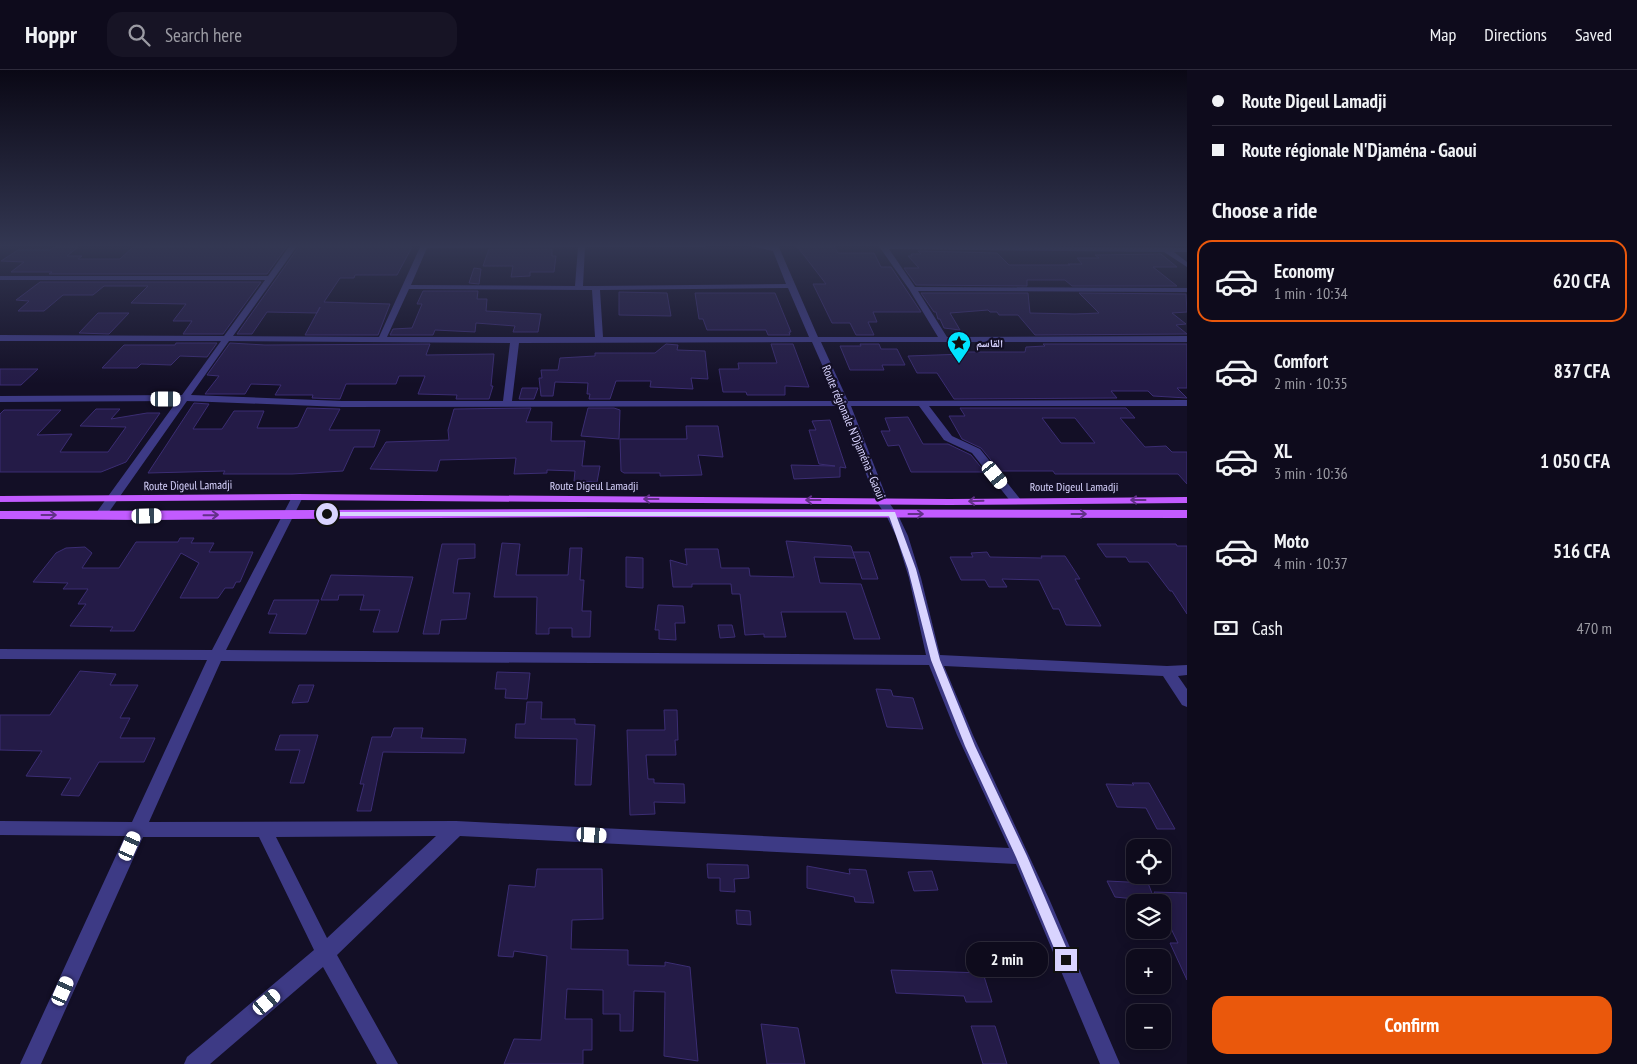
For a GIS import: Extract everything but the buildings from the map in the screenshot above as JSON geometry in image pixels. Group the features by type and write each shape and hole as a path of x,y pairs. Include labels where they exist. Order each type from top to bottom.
{"main road":[{"name":"Route Digeul Lamadji","path":"0,499 297,497 1187,514"},
{"name":"Route Digeul Lamadji","path":"0,515 100,516 887,507 1015,500 1187,500"}],"street":[{"path":"100,516 261,291"},
{"path":"382,340 404,291"},
{"path":"596,291 599,340"},
{"name":"Route régionale N'Djaména - Gaoui","path":"793,291 844,402 912,569 935,660 970,746 1021,856 1110,1064"},
{"path":"914,291 944,339"},
{"path":"0,338 1187,340"},
{"path":"507,404 515,340"},
{"path":"0,399 184,398 342,404 1187,403"},
{"path":"922,403 948,438 976,451 1015,500"},
{"path":"30,1064 217,655 297,497"},
{"path":"0,654 935,660 1167,671 1187,670"},
{"path":"1167,671 1187,701"},
{"path":"0,828 264,830 456,828 1021,856"},
{"path":"194,1064 325,953 456,828"},
{"path":"264,830 325,953 388,1064"}],"place":[{"name":"القاسم","path":"959,364"}],"route":[{"path":"327,514 817,512 892,514 912,569 935,660 970,746 1021,856 1066,960"}]}
